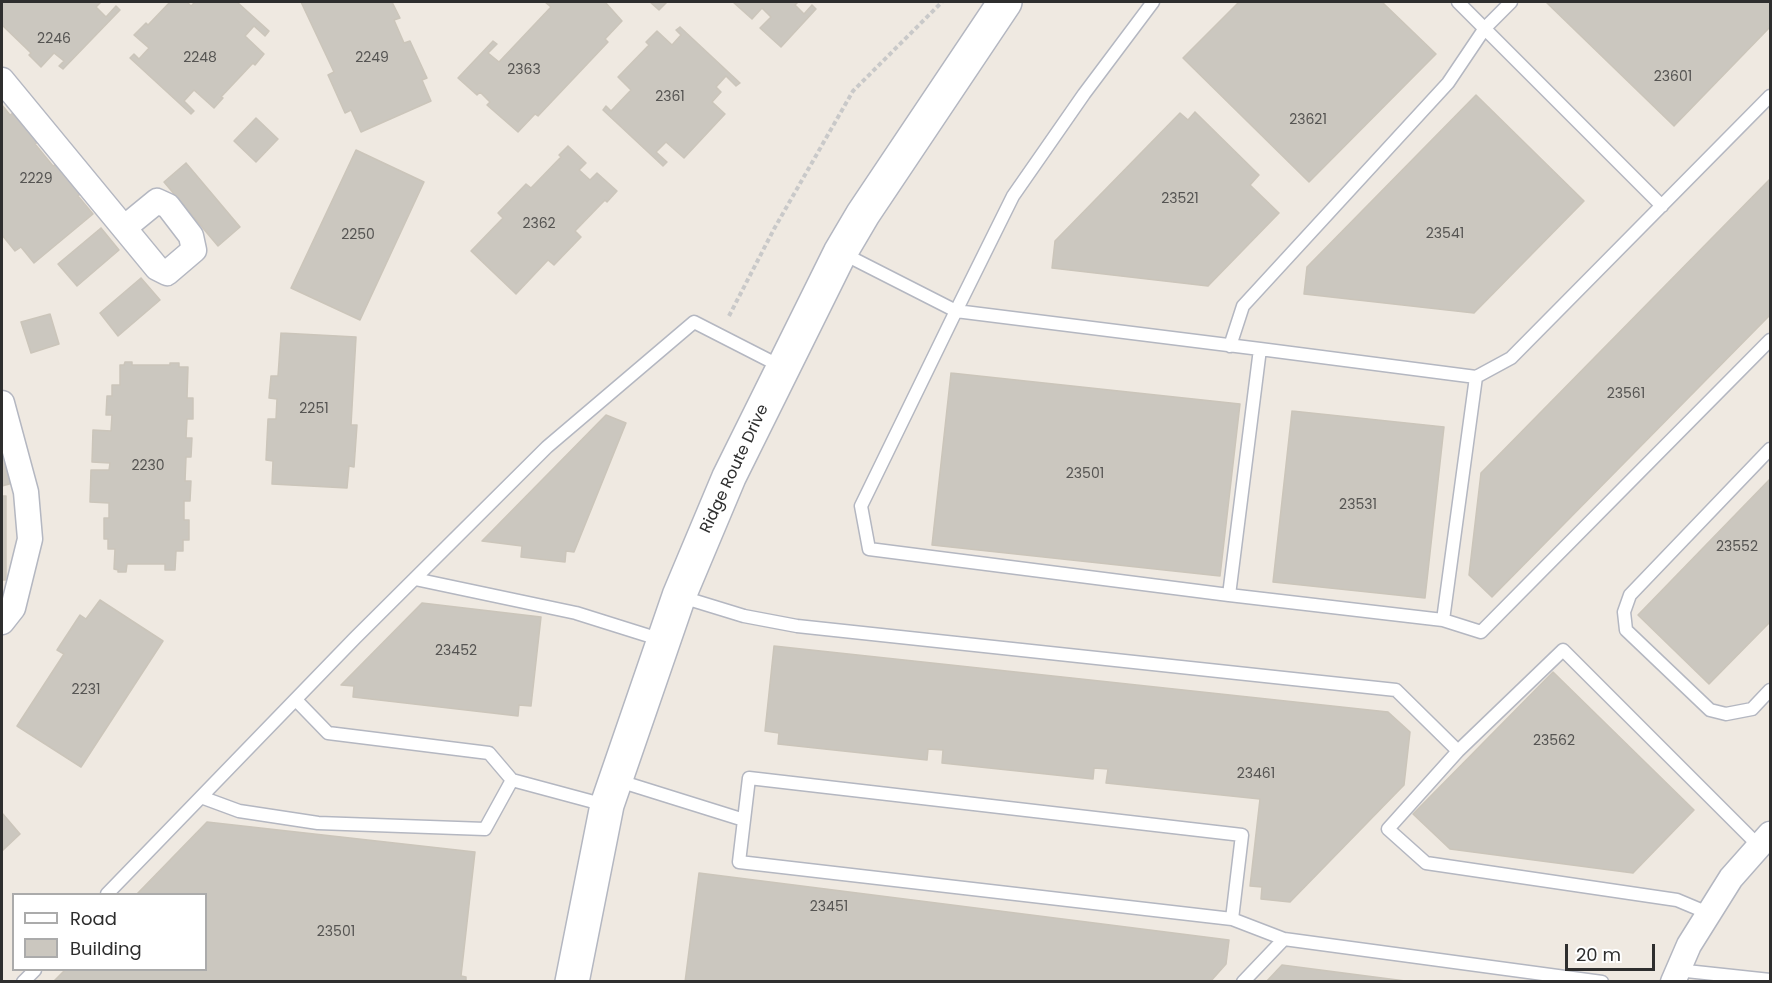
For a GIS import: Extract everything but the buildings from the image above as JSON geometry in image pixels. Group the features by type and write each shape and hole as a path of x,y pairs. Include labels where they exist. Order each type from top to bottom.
{"main road":[{"name":"Ridge Route Drive","path":"572,981 611,792 679,596 729,477 840,253 863,214 1005,2"}],"street":[{"path":"2,80 124,228"},
{"path":"2,403 26,492 30,539 13,608 2,622"},
{"path":"1675,976 1708,913 1731,878 1765,840"}],"lane":[{"path":"1153,2 1084,94 1013,196 861,506 869,549 1443,620 1481,632 1770,340"},
{"path":"1458,2 1662,206"},
{"path":"1230,346 1243,306 1448,83 1485,28 1511,2"},
{"path":"840,253 956,311 1476,376 1511,358 1770,96"},
{"path":"108,893 547,447 694,322 783,367"},
{"path":"1229,595 1260,350"},
{"path":"1443,620 1476,376"},
{"path":"1770,449 1630,595 1624,612 1626,630 1710,710 1726,714 1752,708 1770,690"},
{"path":"415,579 576,613 663,641"},
{"path":"679,596 744,616 797,626 1396,690 1458,751"},
{"path":"1708,913 1677,900 1426,863 1388,829 1458,751 1563,650 1765,840"},
{"path":"296,700 328,734 489,753 512,780 611,792 744,820"},
{"path":"1232,919 1242,835 749,778 739,862 1232,919 1284,939 1602,981"},
{"path":"201,797 239,812 318,823 485,829 512,780"},
{"path":"1243,981 1284,939"},
{"path":"1675,976 1770,980"}],"path":[{"path":"720,335 774,230 853,91 942,2"}]}
